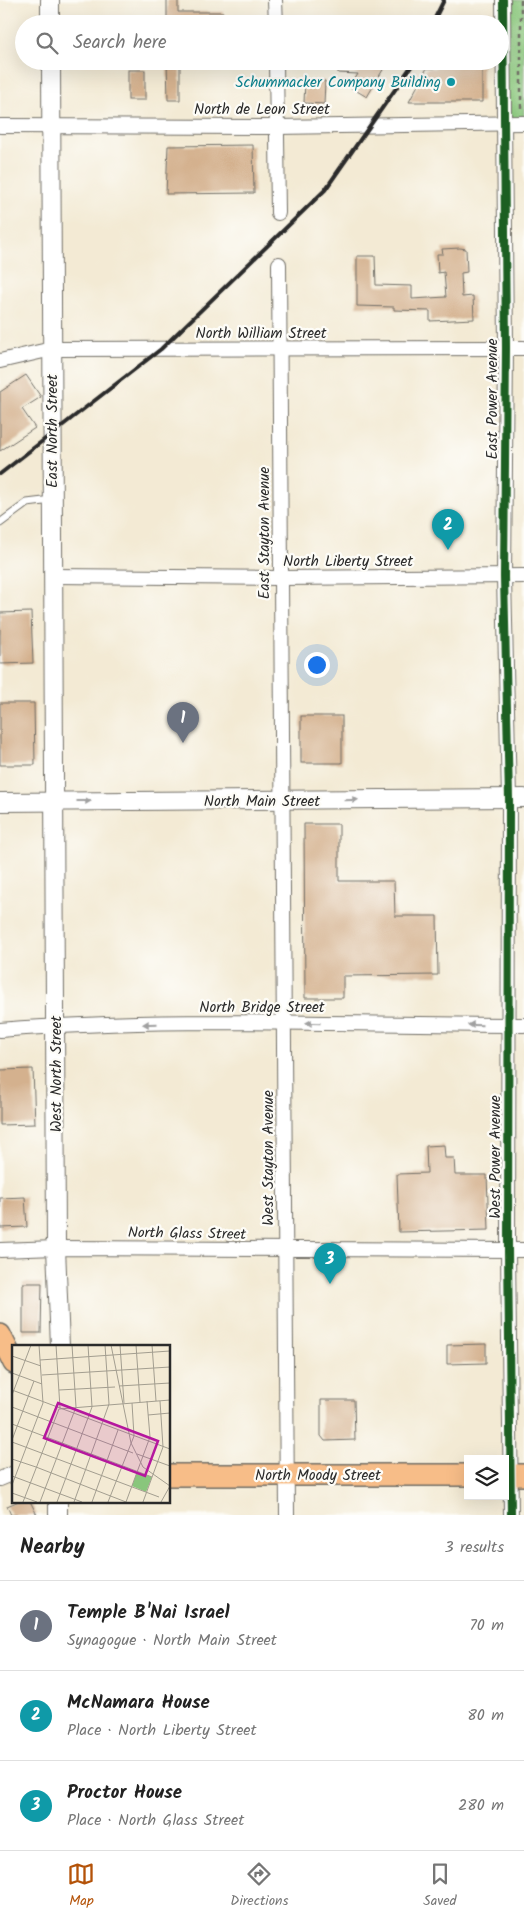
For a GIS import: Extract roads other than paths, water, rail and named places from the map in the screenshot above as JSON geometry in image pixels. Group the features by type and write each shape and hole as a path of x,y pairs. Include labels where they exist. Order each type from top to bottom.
{"main road":[{"path":"0,1335 12,1360"},
{"name":"North Moody Street","path":"170,1475 464,1475"}],"street":[{"path":"50,0 50,15"},
{"path":"275,0 276,15"},
{"name":"East Power Avenue","path":"503,0 503,15"},
{"name":"East North Street","path":"51,70 52,576 56,801"},
{"path":"276,70 278,213"},
{"name":"East Power Avenue","path":"503,70 506,348 504,577 516,798"},
{"name":"North de Leon Street","path":"0,126 277,127 524,123"},
{"name":"East Stayton Avenue","path":"278,264 280,578 284,801"},
{"name":"North William Street","path":"0,361 52,349 524,348"},
{"name":"North Liberty Street","path":"52,576 280,578 524,576"},
{"name":"North Main Street","path":"0,802 516,798"},
{"name":"West Power Avenue","path":"511,1515 513,1475 508,1250 509,1025 516,798"},
{"name":"West North Street","path":"56,801 56,1248 60,1345"},
{"name":"West Stayton Avenue","path":"284,801 287,1515"},
{"name":"North Bridge Street","path":"0,1030 55,1026 284,1022 524,1025"},
{"name":"North Glass Street","path":"0,1250 56,1248 524,1250"},
{"path":"0,1480 12,1474"},
{"path":"58,1502 58,1515"}],"lane":[{"path":"0,523 28,503 52,500"}],"railway":[{"path":"436,15 444,0"},
{"path":"0,474 161,349 325,190 409,70"}],"place":[{"name":"Schummacker Company Building","path":"451,82"},
{"name":"McNamara House","path":"448,550"},
{"name":"Temple B'Nai Israel","path":"183,743"},
{"name":"Proctor House","path":"330,1284"}]}
